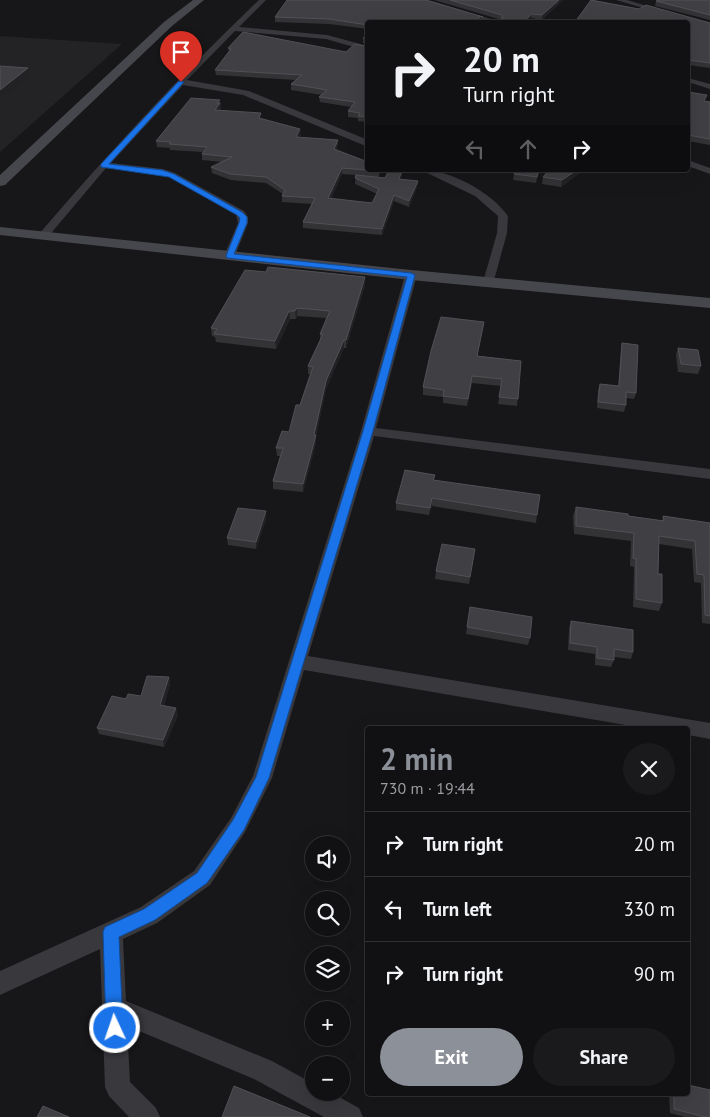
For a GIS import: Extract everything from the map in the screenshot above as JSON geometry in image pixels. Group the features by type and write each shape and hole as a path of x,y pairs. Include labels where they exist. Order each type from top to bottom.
{"street":[{"path":"0,182 168,24 198,0"},
{"path":"44,236 104,166 181,82 263,0"},
{"path":"420,0 490,20"},
{"path":"620,0 674,14"},
{"path":"233,29 327,37 365,48"},
{"path":"690,81 710,86"},
{"path":"181,82 220,87 246,93 365,143"},
{"path":"690,164 710,171"},
{"path":"104,166 162,172 172,175 240,214 243,217 243,223 230,256"},
{"path":"431,172 478,193 496,205 503,216 502,233 489,282"},
{"path":"0,231 411,275 710,303"},
{"path":"0,983 149,914 202,878 238,825 262,778 368,431 411,275"},
{"path":"368,431 710,474"},
{"path":"297,661 680,726"},
{"path":"690,728 710,731"},
{"path":"111,932 118,1087 146,1117"},
{"path":"114,1008 263,1070 350,1117"}],"shaded area":[{"path":"0,36 122,44 0,152"}],"building":[{"path":"287,0 426,0 483,17 479,16 478,20 365,20 365,25 329,19 275,17"},
{"path":"450,0 559,0 542,15 532,14 525,20 502,19 502,15"},
{"path":"591,0 639,9 646,5 710,23 710,63 690,60 690,20 576,20"},
{"path":"710,0 710,15 656,1"},
{"path":"243,32 346,52 355,44 365,46 365,117 358,116 360,113 348,111 355,102 319,97 327,90 291,84 302,75 215,70 231,49 228,48"},
{"path":"0,66 28,68 0,90"},
{"path":"690,92 707,95 704,101 710,102 710,139 690,135"},
{"path":"191,98 220,100 215,110 261,113 259,118 300,129 296,137 338,140 334,149 365,161 365,170 342,168 328,198 372,203 379,189 355,178 356,175 385,178 388,172 401,172 399,179 418,181 409,201 394,195 382,229 303,222 315,198 282,196 285,190 266,177 230,174 211,167 232,157 202,154 207,147 156,141"},
{"path":"515,172 538,172 537,177 514,174"},
{"path":"547,172 574,172 562,180 543,177"},
{"path":"268,267 365,277 346,340 344,340 326,381 314,435 316,435 303,484 273,481 283,448 276,448 282,431 289,432 296,405 300,405 313,367 308,366 323,334 320,334 330,311 297,308 295,311 289,311 275,341 214,334 217,329 211,328 245,270 266,272"},
{"path":"441,317 484,322 477,356 521,361 518,399 499,397 502,379 472,376 468,399 443,396 444,390 423,387"},
{"path":"622,343 638,345 636,393 626,392 626,405 598,402 600,384 619,386"},
{"path":"678,348 698,350 701,366 681,364"},
{"path":"405,470 435,475 433,480 540,495 537,515 432,498 430,508 396,503"},
{"path":"576,507 664,521 663,516 710,523 710,616 705,615 704,575 697,574 695,541 659,536 658,574 662,574 662,603 636,599 636,559 633,558 634,533 576,526"},
{"path":"238,508 266,511 256,542 227,538"},
{"path":"442,544 475,549 470,577 436,571"},
{"path":"470,607 532,617 530,638 467,627"},
{"path":"571,621 633,630 633,652 614,649 614,660 597,658 597,647 570,643"},
{"path":"147,676 169,677 160,705 176,708 163,740 97,728 112,696 126,699 128,694 141,696"},
{"path":"690,1085 710,1090 710,1117 674,1109 674,1096 690,1096"},
{"path":"234,1086 310,1117 222,1117"},
{"path":"43,1106 69,1117 37,1117"}],"route":[{"path":"115,1028 111,932 149,914 202,878 238,825 262,778 368,431 411,275 230,256 243,223 243,217 240,214 172,175 162,172 104,166 181,82"}]}
